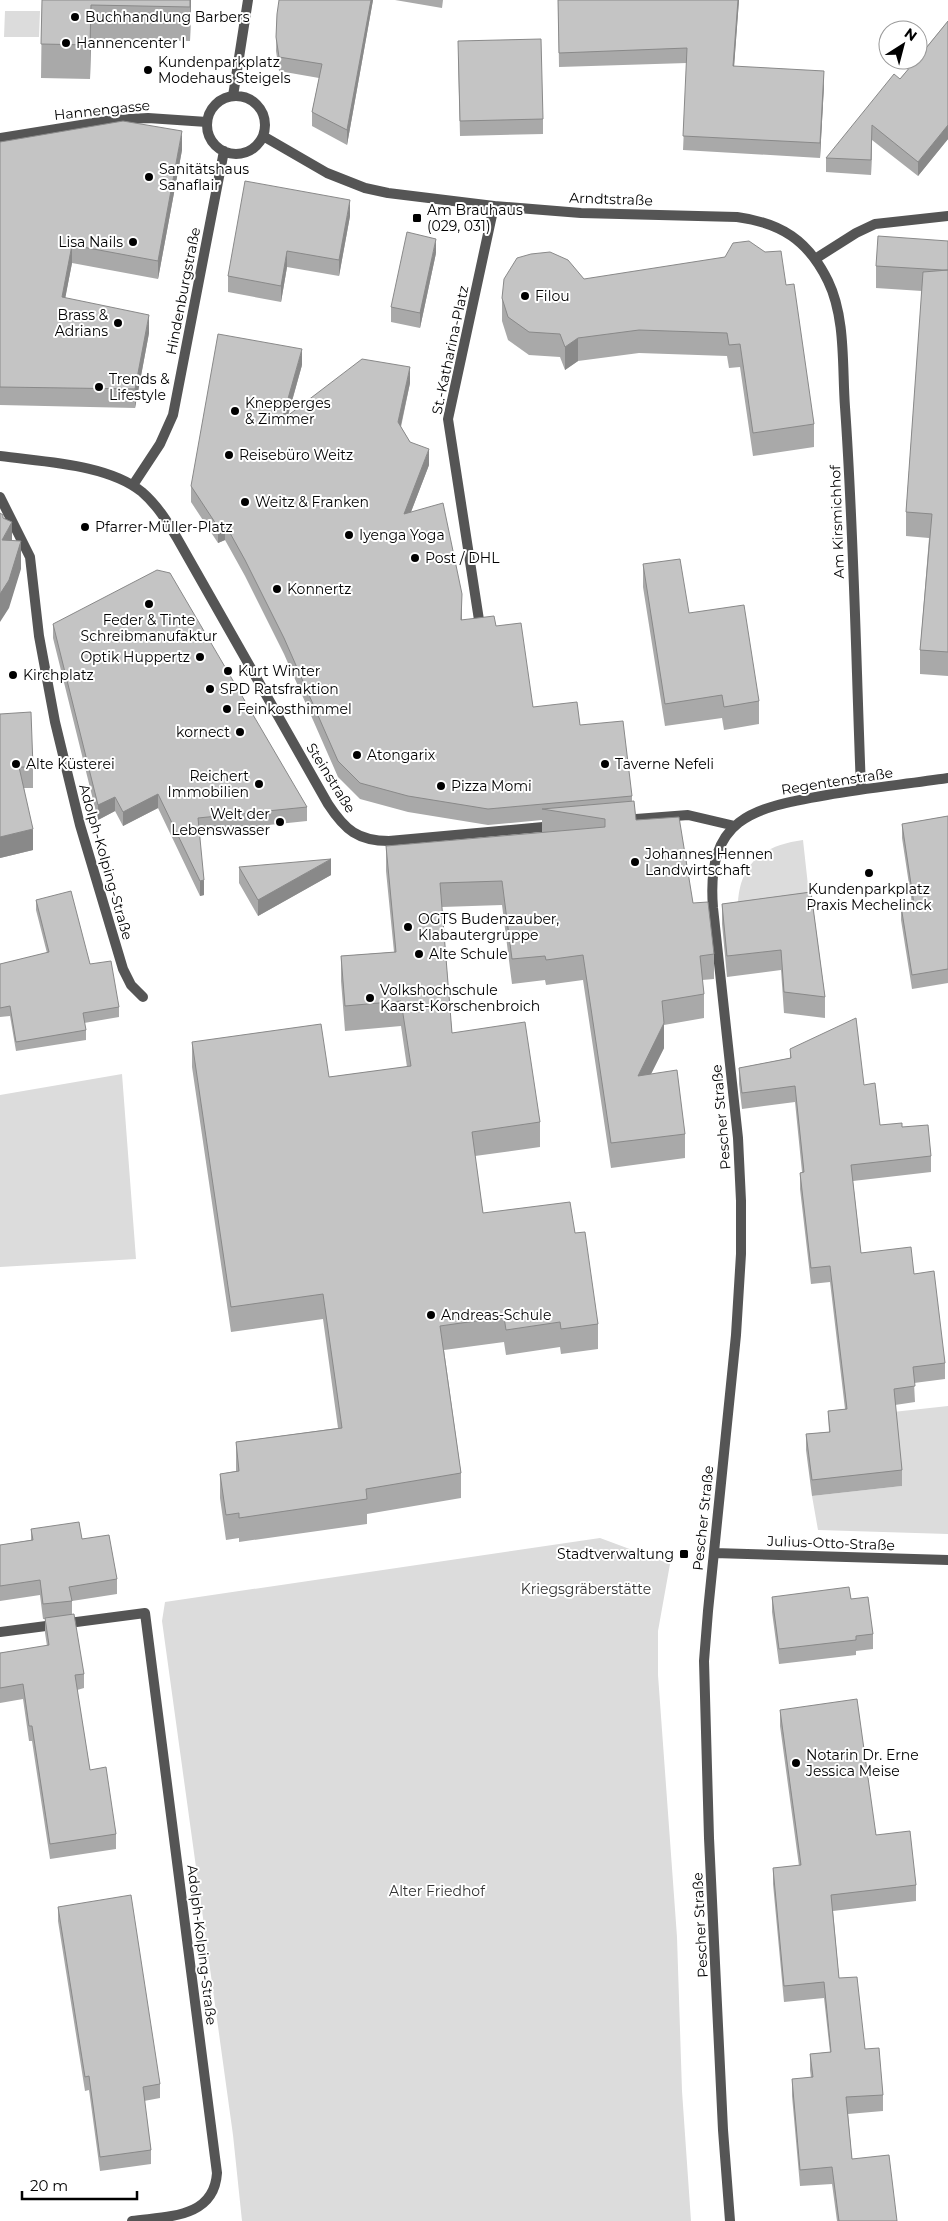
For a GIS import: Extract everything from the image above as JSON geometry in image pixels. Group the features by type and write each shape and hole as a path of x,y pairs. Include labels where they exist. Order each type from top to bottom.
{"street":[{"path":"233,96 248,0"},
{"path":"233,96 245,97 256,103 264,119 263,136 251,150 233,154 216,146 210,139 207,122 209,112 216,103 233,96"},
{"name":"Hannengasse","path":"0,138 112,120 148,118 207,122"},
{"name":"Arndtstraße","path":"263,136 327,173 365,188 388,193 494,206 580,213 750,219 762,221 783,230 804,245 815,259"},
{"name":"Hindenburgstraße","path":"132,485 160,444 172,415 224,151"},
{"name":"St.-Katharina-Platz","path":"478,620 448,419 494,206"},
{"path":"815,259 856,233 875,224 948,216"},
{"name":"Am Kirsmichhof","path":"815,259 828,282 839,315 851,489 861,789"},
{"name":"Steinstraße","path":"0,456 101,471 132,485 157,508 177,538 328,804 349,830 367,840 389,841 564,825"},
{"name":"Adolph-Kolping-Straße","path":"0,497 30,556 39,636 55,722 88,853 123,969 131,985 143,997"},
{"name":"Regentenstraße","path":"735,826 747,816 790,801 861,789 948,778"},
{"path":"612,821 688,815 735,826"},
{"name":"Pescher Straße","path":"730,2221 723,2130 704,1661 736,1335 741,1254 738,1138 711,889 715,859 721,845 735,826"},
{"name":"Julius-Otto-Straße","path":"714,1553 948,1560"},
{"name":"Adolph-Kolping-Straße","path":"0,1632 144,1613 217,2173 210,2196 201,2206 181,2214 132,2221"}],"green space":[{"path":"5,11 40,11 39,37 4,37"},
{"path":"803,840 811,913 738,903 744,877 749,866 757,858 777,846"},
{"path":"122,1074 136,1259 0,1267 0,1095"},
{"path":"948,1406 948,1534 818,1530 812,1496 902,1486 893,1412"},
{"name":"Alter Friedhof","path":"600,1538 670,1564 658,1631 658,1675 677,1937 682,2091 691,2221 242,2221 233,2135 162,1621 165,1602"}],"building":[{"path":"42,0 190,0 190,7 91,5 90,45 41,44"},
{"path":"279,0 371,0 347,130 312,112 322,64 279,57 276,37"},
{"path":"558,0 738,0 733,66 824,71 820,143 683,136 687,48 559,53"},
{"path":"948,21 948,125 918,162 872,125 871,160 826,158 894,74 900,79 908,70 928,70 928,46"},
{"path":"541,39 543,119 460,121 458,41"},
{"path":"123,121 182,131 158,261 72,245 62,297 149,315 135,389 0,387 0,142"},
{"path":"245,181 350,200 339,260 287,251 281,286 228,276"},
{"path":"407,232 436,239 420,313 391,307"},
{"path":"878,236 948,241 948,270 876,266"},
{"path":"749,241 765,252 781,251 786,285 794,284 814,424 753,433 740,344 729,345 727,333 639,330 578,338 565,347 560,334 529,332 508,317 502,298 504,279 517,258 531,254 550,252 568,260 584,279 725,257 733,243"},
{"path":"948,270 948,652 920,650 932,514 906,512 923,272"},
{"path":"218,334 302,349 282,420 362,359 410,367 398,422 410,442 429,449 404,514 443,503 462,594 461,620 494,616 496,626 521,623 533,707 577,702 580,725 623,721 632,796 488,809 408,796 360,783 338,761 284,638 245,560 225,524 218,527 191,486"},
{"path":"0,513 3,515 3,518 12,522 2,540 21,541 9,580 0,594"},
{"path":"680,559 689,613 744,605 759,701 724,707 722,695 665,704 643,564"},
{"path":"157,570 170,573 307,807 198,818 204,880 200,881 158,794 123,812 115,797 98,805 53,624"},
{"path":"31,712 33,767 19,767 33,829 0,837 0,714"},
{"path":"634,801 636,820 679,817 693,903 708,902 714,954 700,956 704,994 662,1001 664,1023 638,1076 677,1070 685,1134 611,1143 583,955 546,960 545,956 512,959 502,881 440,883 452,1033 525,1022 540,1122 472,1132 483,1213 570,1202 575,1233 585,1232 598,1324 561,1329 560,1322 506,1330 504,1317 440,1326 461,1473 366,1489 367,1499 239,1518 239,1513 226,1515 220,1474 239,1471 236,1442 342,1428 323,1294 231,1307 192,1042 321,1024 329,1077 411,1066 401,1001 345,1006 341,956 396,952 386,846 605,827 605,819 542,809"},
{"path":"948,816 948,969 912,975 901,906 914,904 902,824"},
{"path":"331,859 258,900 239,867"},
{"path":"71,891 90,964 111,961 119,1007 83,1013 86,1030 16,1042 10,1006 0,1008 0,964 49,952 36,900"},
{"path":"811,892 825,997 784,992 781,950 727,956 722,904"},
{"path":"856,1018 864,1085 875,1083 880,1125 902,1123 902,1127 928,1125 931,1156 851,1165 861,1253 911,1247 914,1274 934,1271 945,1363 913,1367 915,1386 894,1389 902,1470 812,1480 806,1434 830,1432 828,1411 847,1409 830,1266 811,1268 800,1173 804,1172 795,1086 742,1093 739,1068 791,1058 790,1049"},
{"path":"79,1522 82,1539 109,1535 117,1579 69,1587 72,1601 43,1604 40,1580 0,1586 0,1545 33,1540 31,1529"},
{"path":"849,1587 851,1599 868,1597 873,1634 856,1636 856,1640 779,1649 772,1597"},
{"path":"74,1614 84,1674 75,1675 90,1770 106,1767 116,1834 50,1844 32,1726 29,1726 23,1684 0,1688 0,1653 49,1645 45,1618"},
{"path":"857,1699 876,1835 910,1831 916,1885 831,1895 839,1978 857,1977 865,2049 879,2048 883,2095 846,2097 852,2159 889,2155 897,2221 839,2221 832,2167 800,2170 792,2079 813,2077 810,2054 831,2052 824,1982 784,1986 773,1868 801,1865 780,1710"},
{"path":"131,1895 160,2084 143,2087 151,2150 100,2157 89,2076 85,2077 58,1907"}],"place":[{"name":"Buchhandlung Barbers","path":"75,17"},
{"name":"Hannencenter I","path":"66,43"},
{"name":"Kundenparkplatz Modehaus Steigels","path":"148,70"},
{"name":"Sanitätshaus Sanaflair","path":"149,177"},
{"name":"Am Brauhaus (029, 031)","path":"417,218"},
{"name":"Lisa Nails","path":"133,242"},
{"name":"Filou","path":"525,296"},
{"name":"Brass & Adrians","path":"118,323"},
{"name":"Trends & Lifestyle","path":"99,387"},
{"name":"Knepperges & Zimmer","path":"235,411"},
{"name":"Reisebüro Weitz","path":"229,455"},
{"name":"Weitz & Franken","path":"245,502"},
{"name":"Pfarrer-Müller-Platz","path":"85,527"},
{"name":"Iyenga Yoga","path":"349,535"},
{"name":"Post / DHL","path":"415,558"},
{"name":"Konnertz","path":"277,589"},
{"name":"Feder & Tinte Schreibmanufaktur","path":"149,604"},
{"name":"Optik Huppertz","path":"200,657"},
{"name":"Kurt Winter","path":"228,671"},
{"name":"Kirchplatz","path":"13,675"},
{"name":"SPD Ratsfraktion","path":"210,689"},
{"name":"Feinkosthimmel","path":"227,709"},
{"name":"kornect","path":"240,732"},
{"name":"Atongarix","path":"357,755"},
{"name":"Alte Küsterei","path":"16,764"},
{"name":"Taverne Nefeli","path":"605,764"},
{"name":"Reichert Immobilien","path":"259,784"},
{"name":"Pizza Momi","path":"441,786"},
{"name":"Welt der Lebenswasser","path":"280,822"},
{"name":"Johannes Hennen Landwirtschaft","path":"635,862"},
{"name":"Kundenparkplatz Praxis Mechelinck","path":"869,873"},
{"name":"OGTS Budenzauber, Klabautergruppe","path":"408,927"},
{"name":"Alte Schule","path":"419,954"},
{"name":"Volkshochschule Kaarst-Korschenbroich","path":"370,998"},
{"name":"Andreas-Schule","path":"431,1315"},
{"name":"Stadtverwaltung","path":"684,1554"},
{"name":"Notarin Dr. Erne Jessica Meise","path":"796,1763"}],"park label":[{"name":"Kriegsgräberstätte","path":"586,1589"}]}
